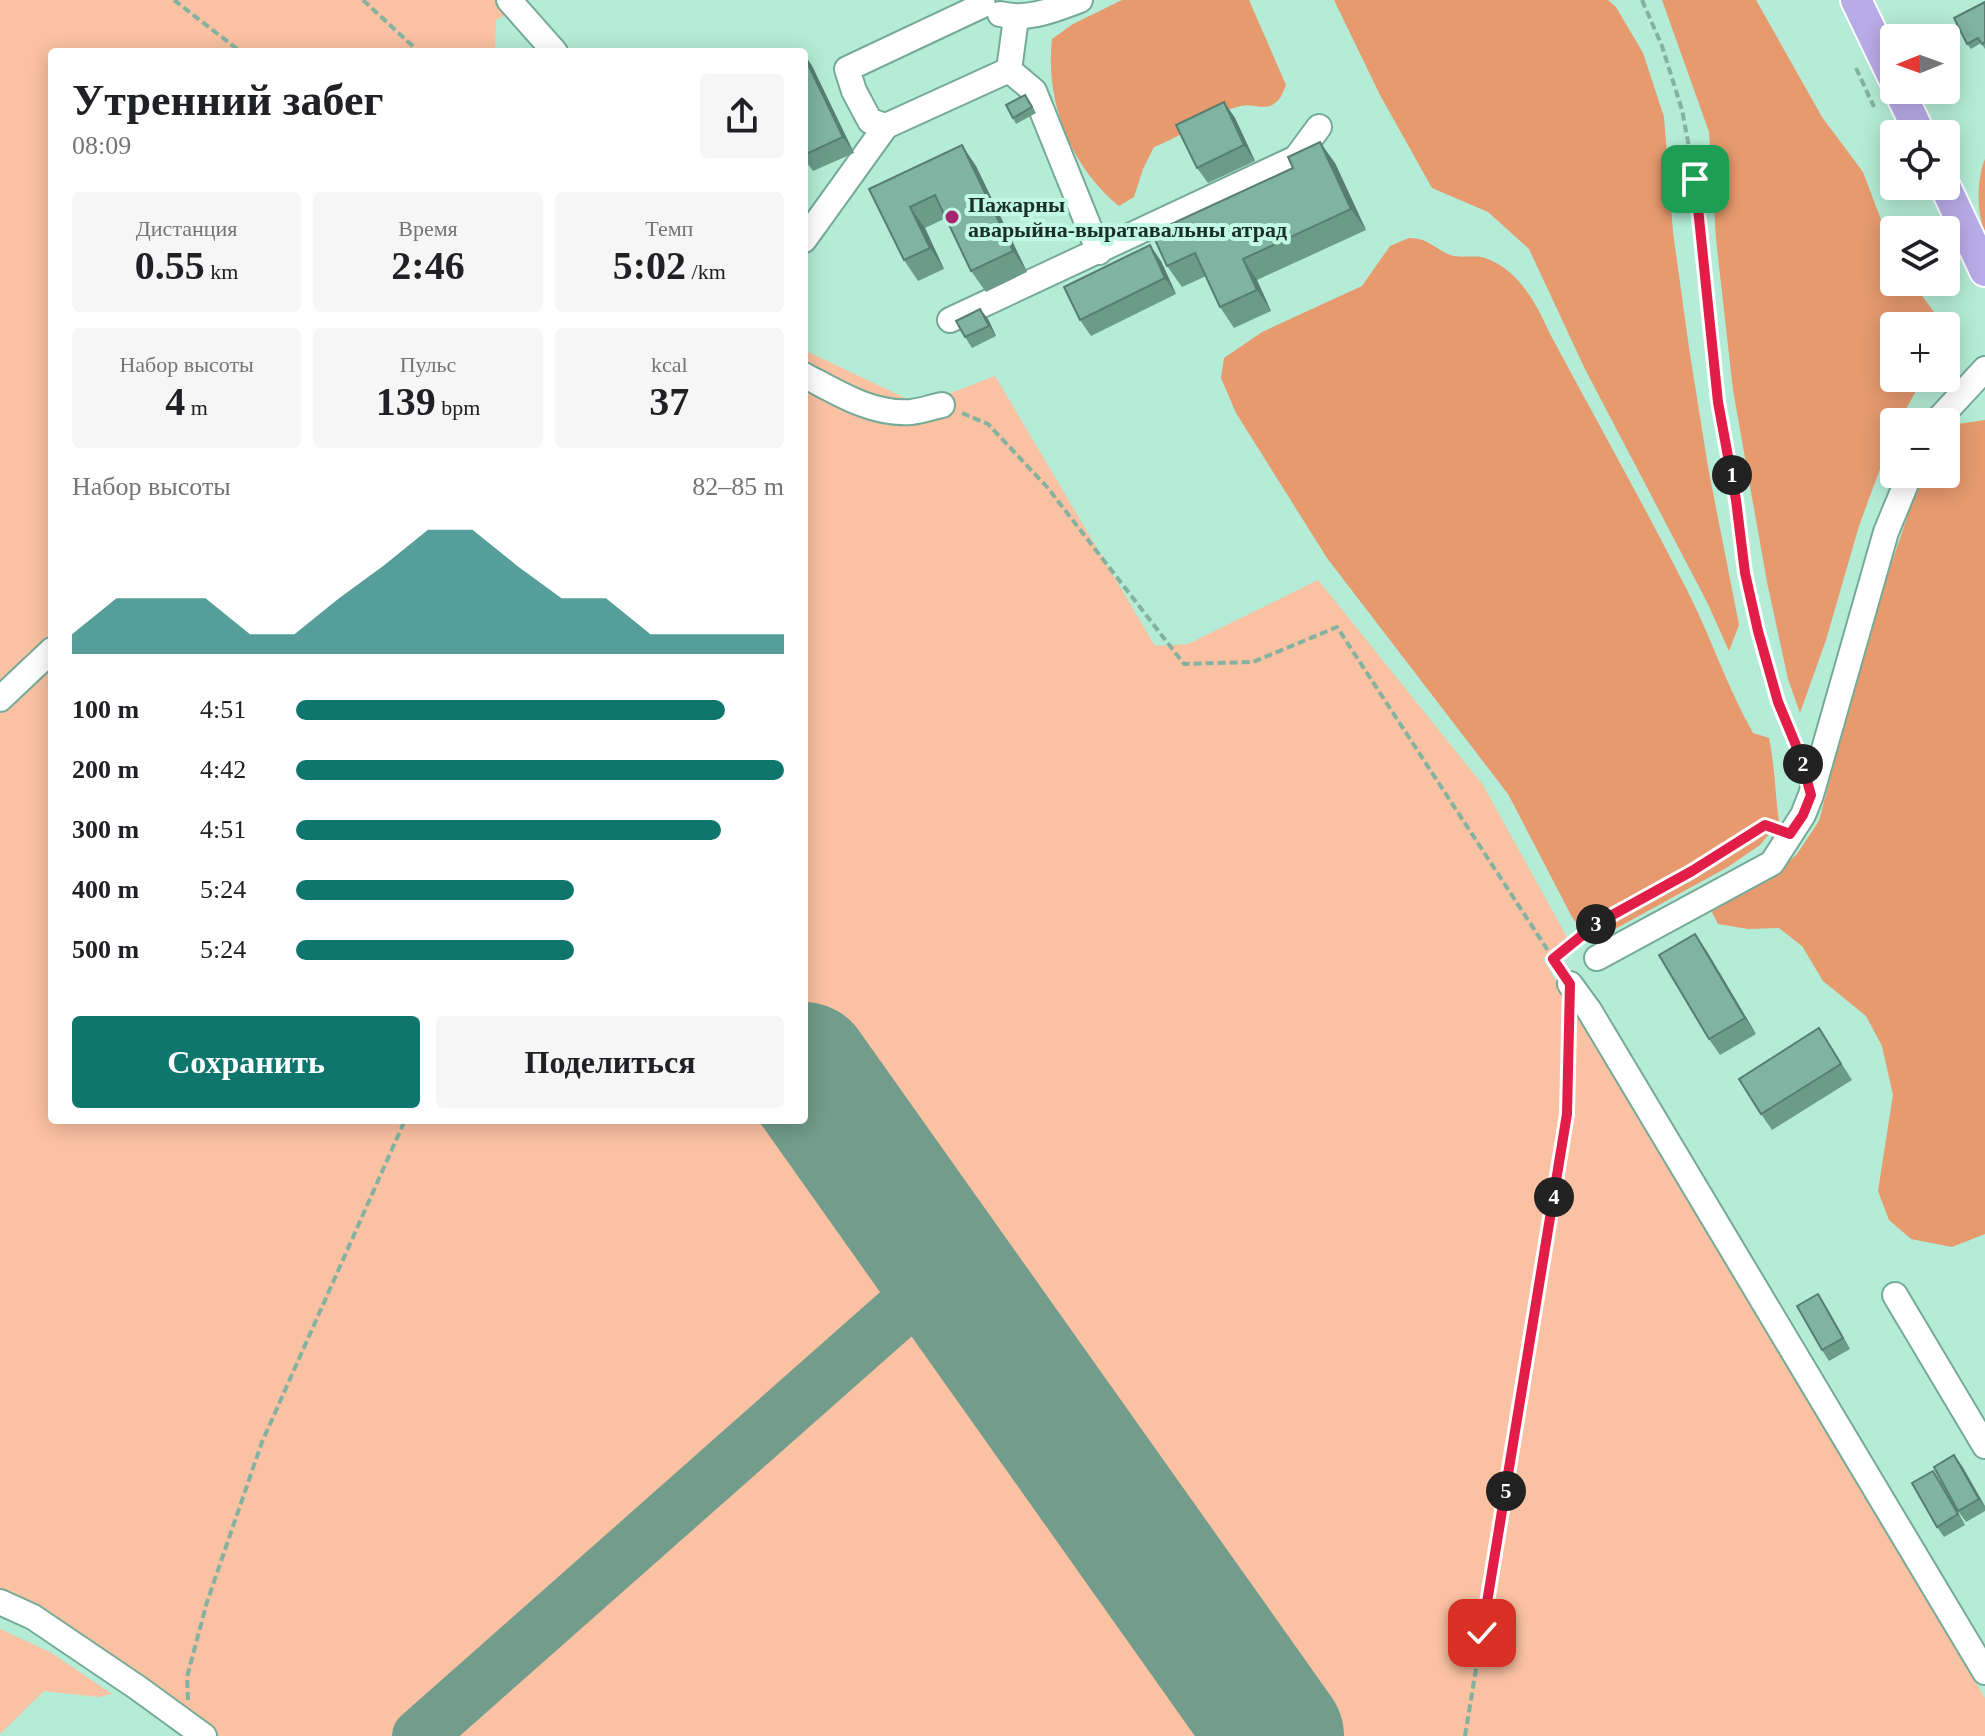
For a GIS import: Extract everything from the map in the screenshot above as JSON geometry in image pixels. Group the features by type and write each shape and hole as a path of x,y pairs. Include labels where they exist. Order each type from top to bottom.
{"main road":[{"path":"1856,0 1880,50"},
{"path":"1952,200 1985,271"}],"street":[{"path":"509,0 551,48"},
{"path":"886,126 870,121 854,91 847,69 980,2 994,12 1016,18 1043,13 1080,0"},
{"path":"1009,70 1016,18"},
{"path":"808,234 886,126 1009,70"},
{"path":"1009,70 1034,91 1099,252"},
{"path":"950,320 1296,158 1319,127"},
{"path":"1949,408 1985,369"},
{"path":"808,377 879,410 911,412 942,405"},
{"path":"1597,958 1772,863 1803,815 1811,795 1886,532 1904,488"},
{"path":"0,699 48,654"},
{"path":"1570,984 1589,1010 1985,1672"},
{"path":"1895,1295 1985,1446"},
{"path":"0,1602 45,1625 196,1731"}],"path":[{"path":"174,0 236,48"},
{"path":"363,0 415,48"},
{"path":"1642,0 1662,46 1682,110 1695,179 1718,402 1736,500 1745,573 1778,702 1800,755"},
{"path":"1856,68 1874,107"},
{"path":"942,405 988,424 1047,487 1184,664 1253,662 1337,627 1570,984 1567,1114 1465,1736"},
{"path":"1553,959 1596,924 1692,871 1765,825 1790,834"},
{"path":"196,1731 187,1677 207,1602 262,1442 403,1124"}],"shaded area":[{"path":"0,0 505,0 510,13 496,20 495,48 48,48 48,1124 808,1124 808,352 920,405 995,376 1155,646 1188,644 1318,580 1483,785 1568,939 1543,959 1985,1698 1985,1736 219,1736 177,1701 0,1598"},
{"path":"1122,0 1249,0 1286,85 1272,105 1245,105 1229,109 1154,147 1134,197 1119,206 1087,172 1064,131 1057,109 1051,62 1052,39 1073,24"},
{"path":"1334,0 1608,0 1616,7 1643,53 1664,117 1673,232 1689,348 1708,467 1739,625 1729,651 1707,602 1585,369 1529,249 1488,212 1432,188 1380,95"},
{"path":"1662,0 1756,0 1822,117 1863,172 1880,217 1880,296 1922,296 1934,312 1880,312 1880,392 1915,392 1907,408 1880,408 1880,469 1800,713 1788,679 1767,582 1733,390 1716,239 1709,132"},
{"path":"1985,159 1985,232 1979,195"},
{"path":"1409,238 1428,242 1454,256 1485,258 1497,263 1524,288 1670,557 1753,733 1769,738 1779,822 1760,845 1728,867 1595,940 1585,936 1572,917 1508,794 1327,558 1236,413 1221,378 1224,358 1262,332 1362,286 1390,246"},
{"path":"1985,420 1985,1234 1952,1247 1911,1239 1889,1220 1878,1191 1893,1095 1882,1046 1866,1016 1823,981 1802,946 1779,928 1748,929 1718,924 1712,912 1717,901 1776,873 1797,854 1819,821 1871,623 1917,488 1960,488 1960,424"},
{"path":"0,1629 50,1652 112,1694 98,1697 44,1691 0,1734"}],"building":[{"path":"1985,2 1985,42 1982,44 1978,38 1967,44 1960,24 1954,18"},
{"path":"808,64 843,137 808,153"},
{"path":"1025,95 1032,107 1013,118 1006,105"},
{"path":"1224,102 1244,145 1197,168 1176,125"},
{"path":"1320,142 1351,209 1243,259 1257,290 1220,307 1195,253 1167,266 1152,233 1293,168 1288,157"},
{"path":"962,145 1013,251 971,271 935,195 910,207 930,248 904,260 869,189"},
{"path":"1150,245 1165,278 1080,320 1064,287"},
{"path":"980,309 989,326 965,337 956,321"},
{"path":"1695,934 1745,1018 1709,1039 1659,955"},
{"path":"1819,1028 1841,1064 1761,1114 1739,1079"},
{"path":"1818,1294 1843,1338 1822,1350 1797,1306"},
{"path":"1954,1455 1979,1499 1958,1511 1934,1467"},
{"path":"1933,1471 1958,1514 1937,1527 1912,1483"}],"taxiway":[{"path":"419,1736 912,1300 960,1289"}],"runway":[{"path":"808,1075 1277,1736"}],"place":[{"name":"Пажарны аварыйна-выратавальны атрад","path":"952,217"}],"route":[{"path":"1482,1633 1567,1114 1570,984 1553,959 1596,924 1692,871 1765,825 1790,834 1803,815 1811,795 1800,755 1778,702 1745,573 1736,500 1718,402 1695,179"}]}
